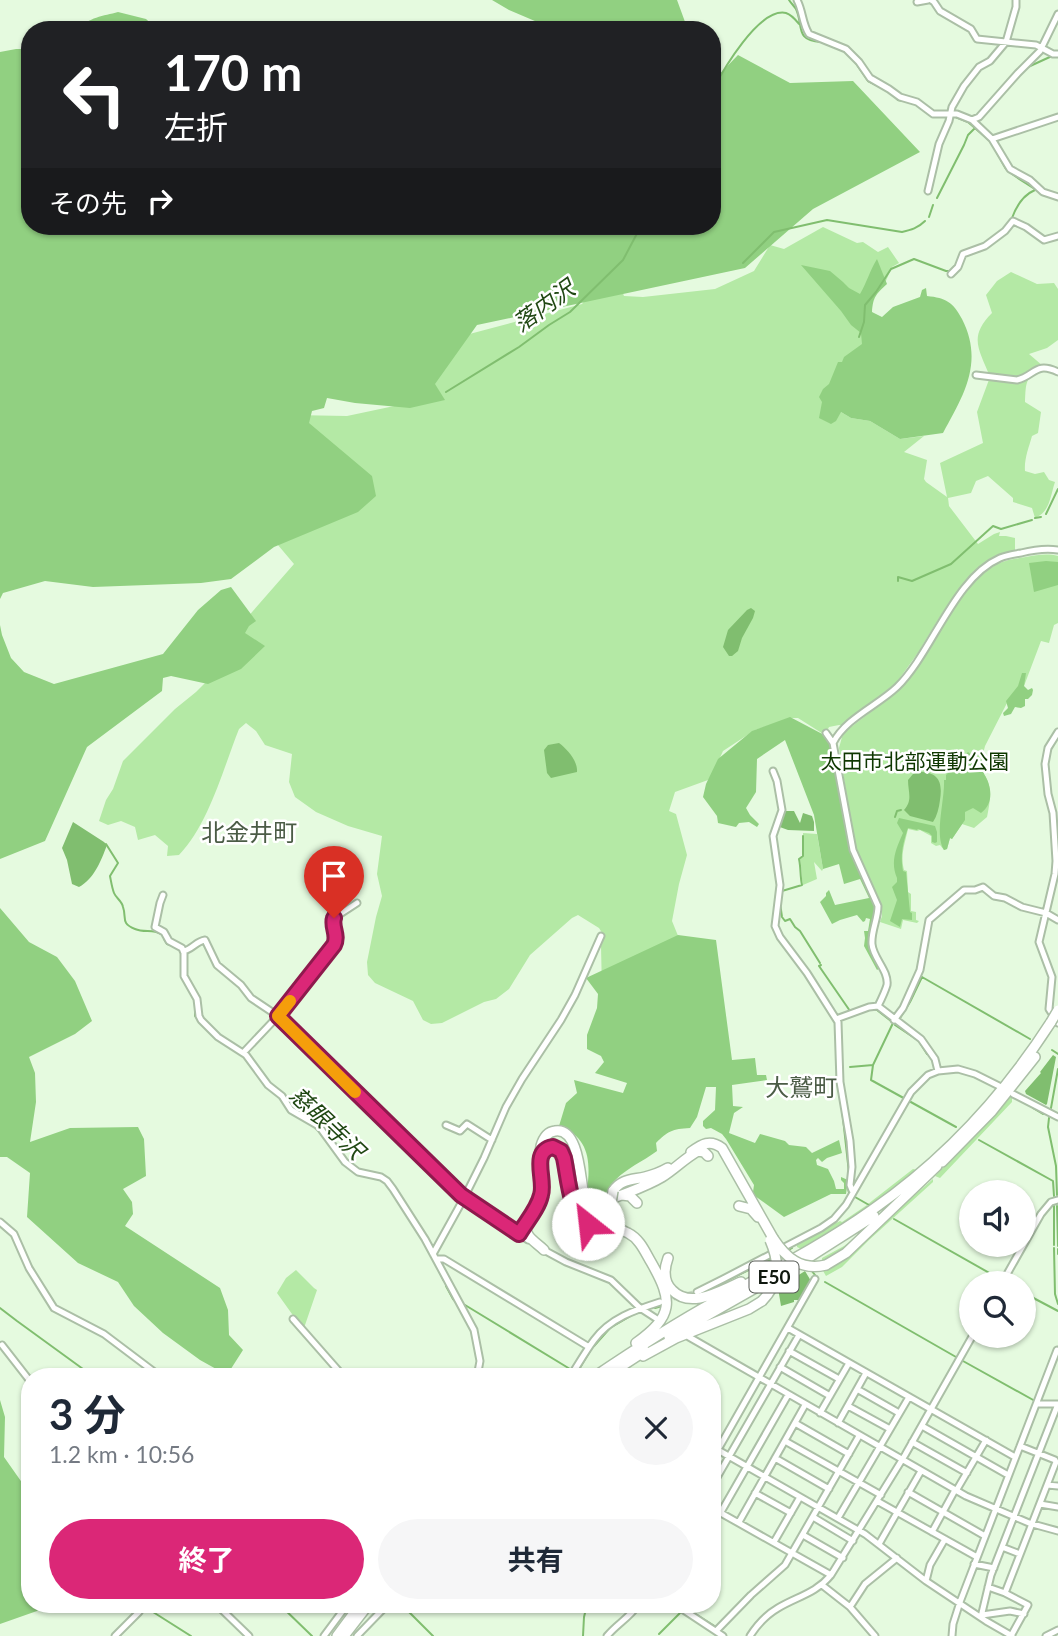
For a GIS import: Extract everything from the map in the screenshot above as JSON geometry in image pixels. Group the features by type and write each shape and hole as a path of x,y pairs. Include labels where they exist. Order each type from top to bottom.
{"highway":[{"name":"E50","path":"619,1368 666,1338 808,1258 892,1203 937,1166 992,1111 1026,1070 1055,1023 1058,1010"},
{"name":"E50","path":"607,1368 872,1210 933,1162 986,1108 1055,1023"},
{"path":"517,1233 541,1195 541,1147 546,1136 555,1131 565,1132 574,1143 583,1189 593,1200 600,1201 657,1180 696,1152 704,1152 708,1156"},
{"path":"583,1223 592,1226 603,1223 608,1217 618,1185 624,1181 661,1171 708,1143 716,1144 724,1152 772,1239 777,1270 771,1290 762,1301 749,1309 676,1338 624,1365"},
{"path":"540,1164 542,1153 548,1147 556,1147 561,1151 574,1206 583,1223 594,1228 621,1230 635,1238 662,1281 667,1298 664,1315 655,1328 604,1368"},
{"path":"739,1206 754,1212 772,1239 799,1265 826,1265 846,1252 937,1166"},
{"path":"617,1193 629,1196 637,1203"},
{"path":"527,1220 526,1233 544,1250"},
{"path":"668,1258 665,1273 668,1285 678,1295 691,1299 707,1296 745,1280 797,1254"},
{"path":"337,1636 354,1613"},
{"path":"344,1636 362,1613"}],"street":[{"path":"797,0 809,34 846,49 870,78 900,97 917,102 933,114 957,114 972,120 992,139 1010,169 1030,180 1043,192 1058,197"},
{"path":"928,191 939,144 953,104 979,67 990,61 1006,42 1016,8 1015,0"},
{"path":"917,2 934,2 940,11 971,29 977,39 1043,48 1058,54"},
{"path":"972,120 979,117 1043,48 1058,14"},
{"path":"992,139 1058,117"},
{"path":"951,274 958,267 963,254 985,246 1005,231 1013,221 1044,240 1058,236"},
{"path":"976,375 1017,380 1023,379 1036,369 1058,372"},
{"path":"833,743 839,732 898,686 964,590 979,573 1003,557 1036,550 1058,550"},
{"path":"1055,1023 1048,1003 1052,977 1039,942 1056,860 1053,813 1045,761 1048,748 1058,732"},
{"path":"826,733 833,743 853,850 877,902 878,916 872,947 887,984 878,1006"},
{"path":"773,771 778,781 782,810 773,836 780,885 775,926 838,1024 840,1082 849,1130 852,1161 850,1185 854,1191"},
{"path":"894,1020 901,1012 920,970 929,920 964,890 983,887 993,896 1046,913 1058,920"},
{"path":"163,895 155,927 164,932 167,940 184,951 184,976 197,999 198,1016 218,1037 246,1055 291,1110 317,1125 345,1162 358,1172 387,1181 435,1257 474,1330 480,1361 479,1368"},
{"path":"243,1053 278,1016 334,945 334,918 356,903"},
{"path":"435,1257 506,1107 575,995 601,936"},
{"path":"184,951 205,940 217,965 241,985 251,998 278,1016 464,1198 544,1250 611,1280 640,1308 657,1319"},
{"path":"836,1019 878,1006 920,1039 934,1059 938,1071"},
{"path":"696,1292 834,1219 846,1205 911,1092 928,1075 938,1071 966,1070 999,1086"},
{"path":"1013,1094 1058,1117"},
{"path":"446,1125 460,1131 467,1124 492,1139"},
{"path":"1009,1271 1043,1211 1051,1202 1058,1200"},
{"path":"0,1222 14,1234 29,1268 54,1308 104,1334 149,1368"},
{"path":"793,1243 797,1254"},
{"path":"435,1257 444,1259 589,1347"},
{"path":"721,1445 817,1279 806,1264"},
{"path":"576,1368 598,1334 609,1325 623,1315 660,1302"},
{"path":"293,1319 336,1368"},
{"path":"788,1328 1015,1457"},
{"path":"721,1470 799,1335"},
{"path":"689,1337 956,1490 1014,1517 1058,1531"},
{"path":"2,1345 21,1369"},
{"path":"750,1636 771,1613 807,1595 831,1576 922,1426 965,1348"},
{"path":"952,1636 960,1602 1057,1350"},
{"path":"789,1351 839,1379"},
{"path":"820,1413 849,1363"},
{"path":"780,1367 830,1396"},
{"path":"838,1423 866,1373"},
{"path":"857,1389 899,1413"},
{"path":"788,1395 721,1513 831,1576"},
{"path":"838,1518 909,1396"},
{"path":"981,1616 994,1568 1058,1404 1037,1404"},
{"path":"739,1522 805,1405"},
{"path":"848,1406 890,1429"},
{"path":"795,1423 849,1454"},
{"path":"922,1426 1008,1475"},
{"path":"716,1631 751,1595 783,1568 859,1436"},
{"path":"932,1532 986,1440"},
{"path":"785,1441 859,1483 897,1512 994,1568"},
{"path":"912,1442 967,1473"},
{"path":"1005,1593 1056,1461 1020,1446"},
{"path":"721,1452 859,1530 926,1581 1011,1636 1028,1604 988,1587"},
{"path":"775,1458 829,1489"},
{"path":"879,1545 921,1471"},
{"path":"1047,1485 1058,1486"},
{"path":"908,1492 985,1536"},
{"path":"755,1493 791,1513"},
{"path":"774,1542 800,1497"},
{"path":"1040,1504 1058,1507"},
{"path":"813,1517 853,1541"},
{"path":"803,1535 843,1558"},
{"path":"926,1581 930,1566 946,1539"},
{"path":"1002,1547 1020,1554"},
{"path":"850,1607 865,1584 897,1558"},
{"path":"822,1585 850,1607 875,1636"},
{"path":"981,1616 1010,1611 1024,1614"},
{"path":"115,1636 138,1613"},
{"path":"225,1613 249,1636"},
{"path":"324,1636 343,1613"},
{"path":"357,1636 362,1626 377,1613"},
{"path":"607,1636 633,1613"},
{"path":"688,1613 723,1636"},
{"path":"1046,1636 1058,1630"}],"green space":[{"name":"太田市北部運動公園","path":"823,227 857,243 863,242 878,252 888,247 899,263 892,267 885,283 872,295 871,326 841,412 851,418 870,421 900,439 924,436 904,452 927,460 924,479 947,497 940,463 983,443 977,412 990,377 979,351 978,336 992,313 986,295 997,281 1011,272 1037,284 1054,283 1058,289 1058,340 1047,348 1029,354 1043,366 1028,381 1025,402 1041,412 1038,433 1032,436 1027,453 1025,471 1035,474 1044,472 1049,480 1055,482 1049,503 1044,512 1035,518 1032,508 1013,502 1013,498 988,476 976,481 971,493 948,498 949,506 978,544 1000,532 999,536 1015,538 1015,552 984,565 971,576 921,648 927,652 956,605 984,573 1002,562 1014,559 1058,556 1058,623 1054,625 1049,643 1041,641 1024,686 1007,703 985,746 982,758 987,760 984,774 990,795 987,817 974,828 962,824 944,850 940,845 931,843 931,836 920,830 908,829 903,849 903,865 907,871 908,892 911,894 911,911 916,912 916,920 919,921 917,923 903,920 901,929 880,922 881,904 859,859 854,842 839,748 846,731 899,690 909,679 926,654 920,650 897,682 843,726 829,727 828,737 798,718 755,730 723,751 708,780 675,792 669,811 676,814 687,855 672,921 685,953 602,991 601,946 604,936 599,928 578,915 530,955 509,989 496,999 484,1002 442,1023 431,1024 423,1020 413,1001 375,983 368,975 367,962 382,896 377,874 382,836 348,826 316,812 295,797 289,782 292,754 265,745 256,731 246,723 239,729 199,828 179,855 167,856 168,846 155,835 138,840 135,827 121,821 108,825 99,821 123,761 243,645 246,619 294,564 256,519 293,415 347,416 399,405 462,336 582,304 599,283 618,281 624,296 643,297 715,289 754,271 770,245 784,249"},
{"path":"803,833 817,834 823,869 822,871 814,862 817,879 803,885 800,859 804,856"},
{"path":"1009,1097 1012,1102 940,1178 935,1176 972,1138"},
{"path":"913,1169 917,1170 856,1216 801,1249 797,1247 797,1243 833,1222 842,1222 868,1206"},
{"path":"933,1179 933,1182 842,1267 826,1276 822,1269 822,1258 863,1232 840,1261"},
{"path":"296,1270 317,1290 304,1328 277,1293 286,1278"}],"shaded area":[{"path":"492,0 677,0 685,21 535,21"},
{"path":"118,12 148,21 90,21"},
{"path":"21,49 21,235 721,235 721,73 738,55 790,83 853,81 920,152 813,209 745,268 477,325 435,384 445,400 410,408 327,398 324,408 312,411 309,423 372,476 376,496 358,512 274,547 231,579 201,583 93,587 45,581 3,593 0,599 0,52"},
{"path":"877,259 887,284 876,296 872,312 882,317 893,307 920,297 922,290 926,288 927,296 939,298 952,305 962,319 971,350 969,378 943,433 900,439 870,421 851,418 841,412 831,424 819,418 822,402 819,397 829,384 838,362 842,362 844,357 862,344 861,333 851,325 801,265 830,271 860,294"},
{"path":"1058,562 1058,585 1034,592 1029,563"},
{"path":"231,587 256,621 245,633 265,646 241,669 208,684 171,676 163,678 162,691 87,747 45,841 0,859 0,625 11,658 24,672 54,684 163,654 198,610 221,590"},
{"path":"751,608 755,611 753,618 738,651 729,656 723,647 728,630"},
{"path":"1022,673 1026,673 1024,686 1028,690 1032,688 1032,695 1025,699 1025,706 1015,707 1011,714 1004,716 1003,713 1008,708 1006,701 1018,686"},
{"path":"790,717 828,737 833,748 850,848 877,904 871,939 880,968 877,970 864,946 864,931 868,931 870,919 866,918 863,922 857,915 832,924 820,902 829,890 835,905 869,898 860,879 844,884 839,864 823,869 814,815 785,740 757,759 756,792 746,808 759,824 757,827 749,822 739,823 736,827 718,823 717,816 703,797 718,759 752,731"},
{"path":"559,743 574,760 577,772 551,778 547,773 544,750 548,745"},
{"path":"968,752 974,757 987,760 984,774 989,784 990,800 981,813 973,808 965,812 965,820 944,850 940,827 944,780"},
{"path":"917,772 930,773 940,783 940,803 933,822 910,816 904,810 909,799 908,780"},
{"path":"784,811 794,811 800,823 803,813 812,816 814,831 788,830 777,826"},
{"path":"899,818 935,826 937,832 935,843 929,833 908,828 902,860 912,920 902,919 900,927 890,921 897,900 892,887 897,882 895,856 903,833 897,823"},
{"path":"73,822 107,845 93,874 79,887 72,884 62,848"},
{"path":"0,908 29,942 57,957 75,981 92,1021 75,1034 29,1057 35,1073 36,1102 30,1142 70,1128 138,1127 144,1139 146,1176 123,1189 132,1202 133,1214 125,1226 220,1288 228,1310 229,1335 243,1350 231,1368 214,1368 163,1333 134,1306 118,1282 78,1263 27,1217 30,1173 7,1157 0,1157"},
{"path":"678,935 716,940 732,1060 755,1058 757,1075 766,1075 767,1080 732,1085 733,1106 743,1107 734,1113 729,1133 755,1143 760,1134 785,1141 789,1145 806,1147 812,1153 839,1140 842,1153 822,1162 818,1158 816,1160 817,1165 828,1169 836,1189 844,1189 841,1177 848,1180 846,1194 831,1194 784,1217 755,1196 754,1185 726,1139 722,1134 703,1126 703,1121 715,1110 716,1087 706,1087 697,1117 690,1128 674,1130 664,1136 656,1143 657,1151 620,1175 605,1196 595,1196 587,1190 589,1169 586,1151 577,1137 559,1126 566,1103 577,1093 574,1080 623,1093 627,1083 595,1073 604,1062 601,1056 587,1049 587,1035 597,1008 598,994 586,978"},
{"path":"1053,1055 1056,1057 1046,1105 1025,1091"},
{"path":"805,1271 811,1281 800,1300 781,1306 778,1288"},
{"path":"0,1400 5,1417 4,1457 21,1481 21,1613 31,1613 0,1624"}],"waterway":[{"name":"落内沢","path":"789,0 796,9 803,35 821,42"},
{"name":"落内沢","path":"721,75 753,30 764,20 775,14 786,13 799,24"},
{"path":"1028,67 1052,56"},
{"path":"855,62 868,81 880,87"},
{"path":"893,95 903,101"},
{"path":"926,112 934,117 947,116"},
{"path":"953,116 968,122 991,142"},
{"path":"937,198 968,135 974,129"},
{"path":"997,153 1008,171 1047,196"},
{"path":"1012,218 1020,202 1035,190"},
{"path":"929,217 933,205"},
{"path":"743,263 774,232 827,220 902,232 925,221"},
{"name":"落内沢","path":"446,392 570,312 623,260 636,235"},
{"path":"963,251 978,246"},
{"path":"859,337 864,322 865,305 891,269 914,259 951,271"},
{"path":"1046,514 1058,489"},
{"path":"1035,518 1041,517"},
{"path":"898,581 898,577 912,581 951,564 993,526 1001,529 1032,520"},
{"path":"895,817 897,811 901,810"},
{"path":"1052,834 1053,852"},
{"path":"782,891 802,885 799,859 803,856 803,836"},
{"name":"慈眼寺沢","path":"106,844 118,863 110,876 126,922 138,930 161,934"},
{"path":"780,903 782,917 785,921 790,919 800,931 820,963"},
{"name":"慈眼寺沢","path":"164,939 167,944 174,946"},
{"path":"1038,947 1043,961"},
{"name":"慈眼寺沢","path":"181,962 181,974"},
{"path":"821,965 819,966 850,1011"},
{"path":"900,1018 922,977 1030,1039"},
{"path":"1047,1009 1048,997"},
{"name":"慈眼寺沢","path":"195,1007 195,1016 199,1021"},
{"path":"873,1009 891,1021"},
{"path":"850,1067 873,1065 893,1023"},
{"path":"895,1025 919,1041 927,1054"},
{"name":"慈眼寺沢","path":"219,1041 243,1056"},
{"path":"1052,1050 1058,1054"},
{"name":"慈眼寺沢","path":"247,1060 256,1072"},
{"path":"873,1065 871,1080 956,1127"},
{"path":"1051,1108 1058,1069"},
{"path":"1033,1108 1043,1114"},
{"path":"842,1109 849,1173"},
{"name":"慈眼寺沢","path":"291,1112 307,1122"},
{"path":"1049,1118 1057,1195"},
{"name":"慈眼寺沢","path":"312,1125 341,1161"},
{"path":"979,1140 1053,1181 1054,1196"},
{"path":"848,1186 849,1193"},
{"path":"855,1197 869,1205"},
{"path":"1054,1206 1054,1245"},
{"path":"1057,1206 1058,1246"},
{"path":"894,1219 986,1271"},
{"name":"慈眼寺沢","path":"787,1251 792,1248"},
{"path":"1054,1248 1055,1294 1058,1304"},
{"path":"1058,1249 1058,1254"},
{"name":"慈眼寺沢","path":"702,1293 773,1258"},
{"name":"慈眼寺沢","path":"437,1267 444,1281"},
{"name":"慈眼寺沢","path":"811,1270 815,1275"},
{"path":"825,1282 956,1357"},
{"name":"慈眼寺沢","path":"446,1286 455,1301"},
{"path":"1036,1299 1058,1311"},
{"name":"慈眼寺沢","path":"465,1305 568,1368"},
{"name":"慈眼寺沢","path":"655,1308 662,1306"},
{"path":"0,1308 82,1368"},
{"name":"慈眼寺沢","path":"594,1346 610,1328 634,1314"},
{"name":"慈眼寺沢","path":"580,1368 590,1351"},
{"path":"963,1361 1035,1401"},
{"path":"1048,1401 1058,1401"},
{"path":"778,1574 787,1566"},
{"path":"155,1613 191,1636"},
{"path":"288,1613 312,1636"},
{"path":"410,1613 433,1636"},
{"path":"583,1636 585,1613"},
{"path":"659,1634 680,1613"},
{"path":"694,1613 716,1627"}],"tunnel":[{"path":"666,1300 697,1292"}],"slow traffic":[{"path":"290,1001 278,1016 355,1092"}],"district":[{"name":"北金井町","path":"249,833"},
{"name":"大鷲町","path":"801,1088"}],"route":[{"path":"334,918 334,945 278,1016 461,1195 504,1225 519,1234 538,1203 542,1191 540,1164 542,1153 548,1147 561,1151 576,1212 583,1223 588,1224"}]}
